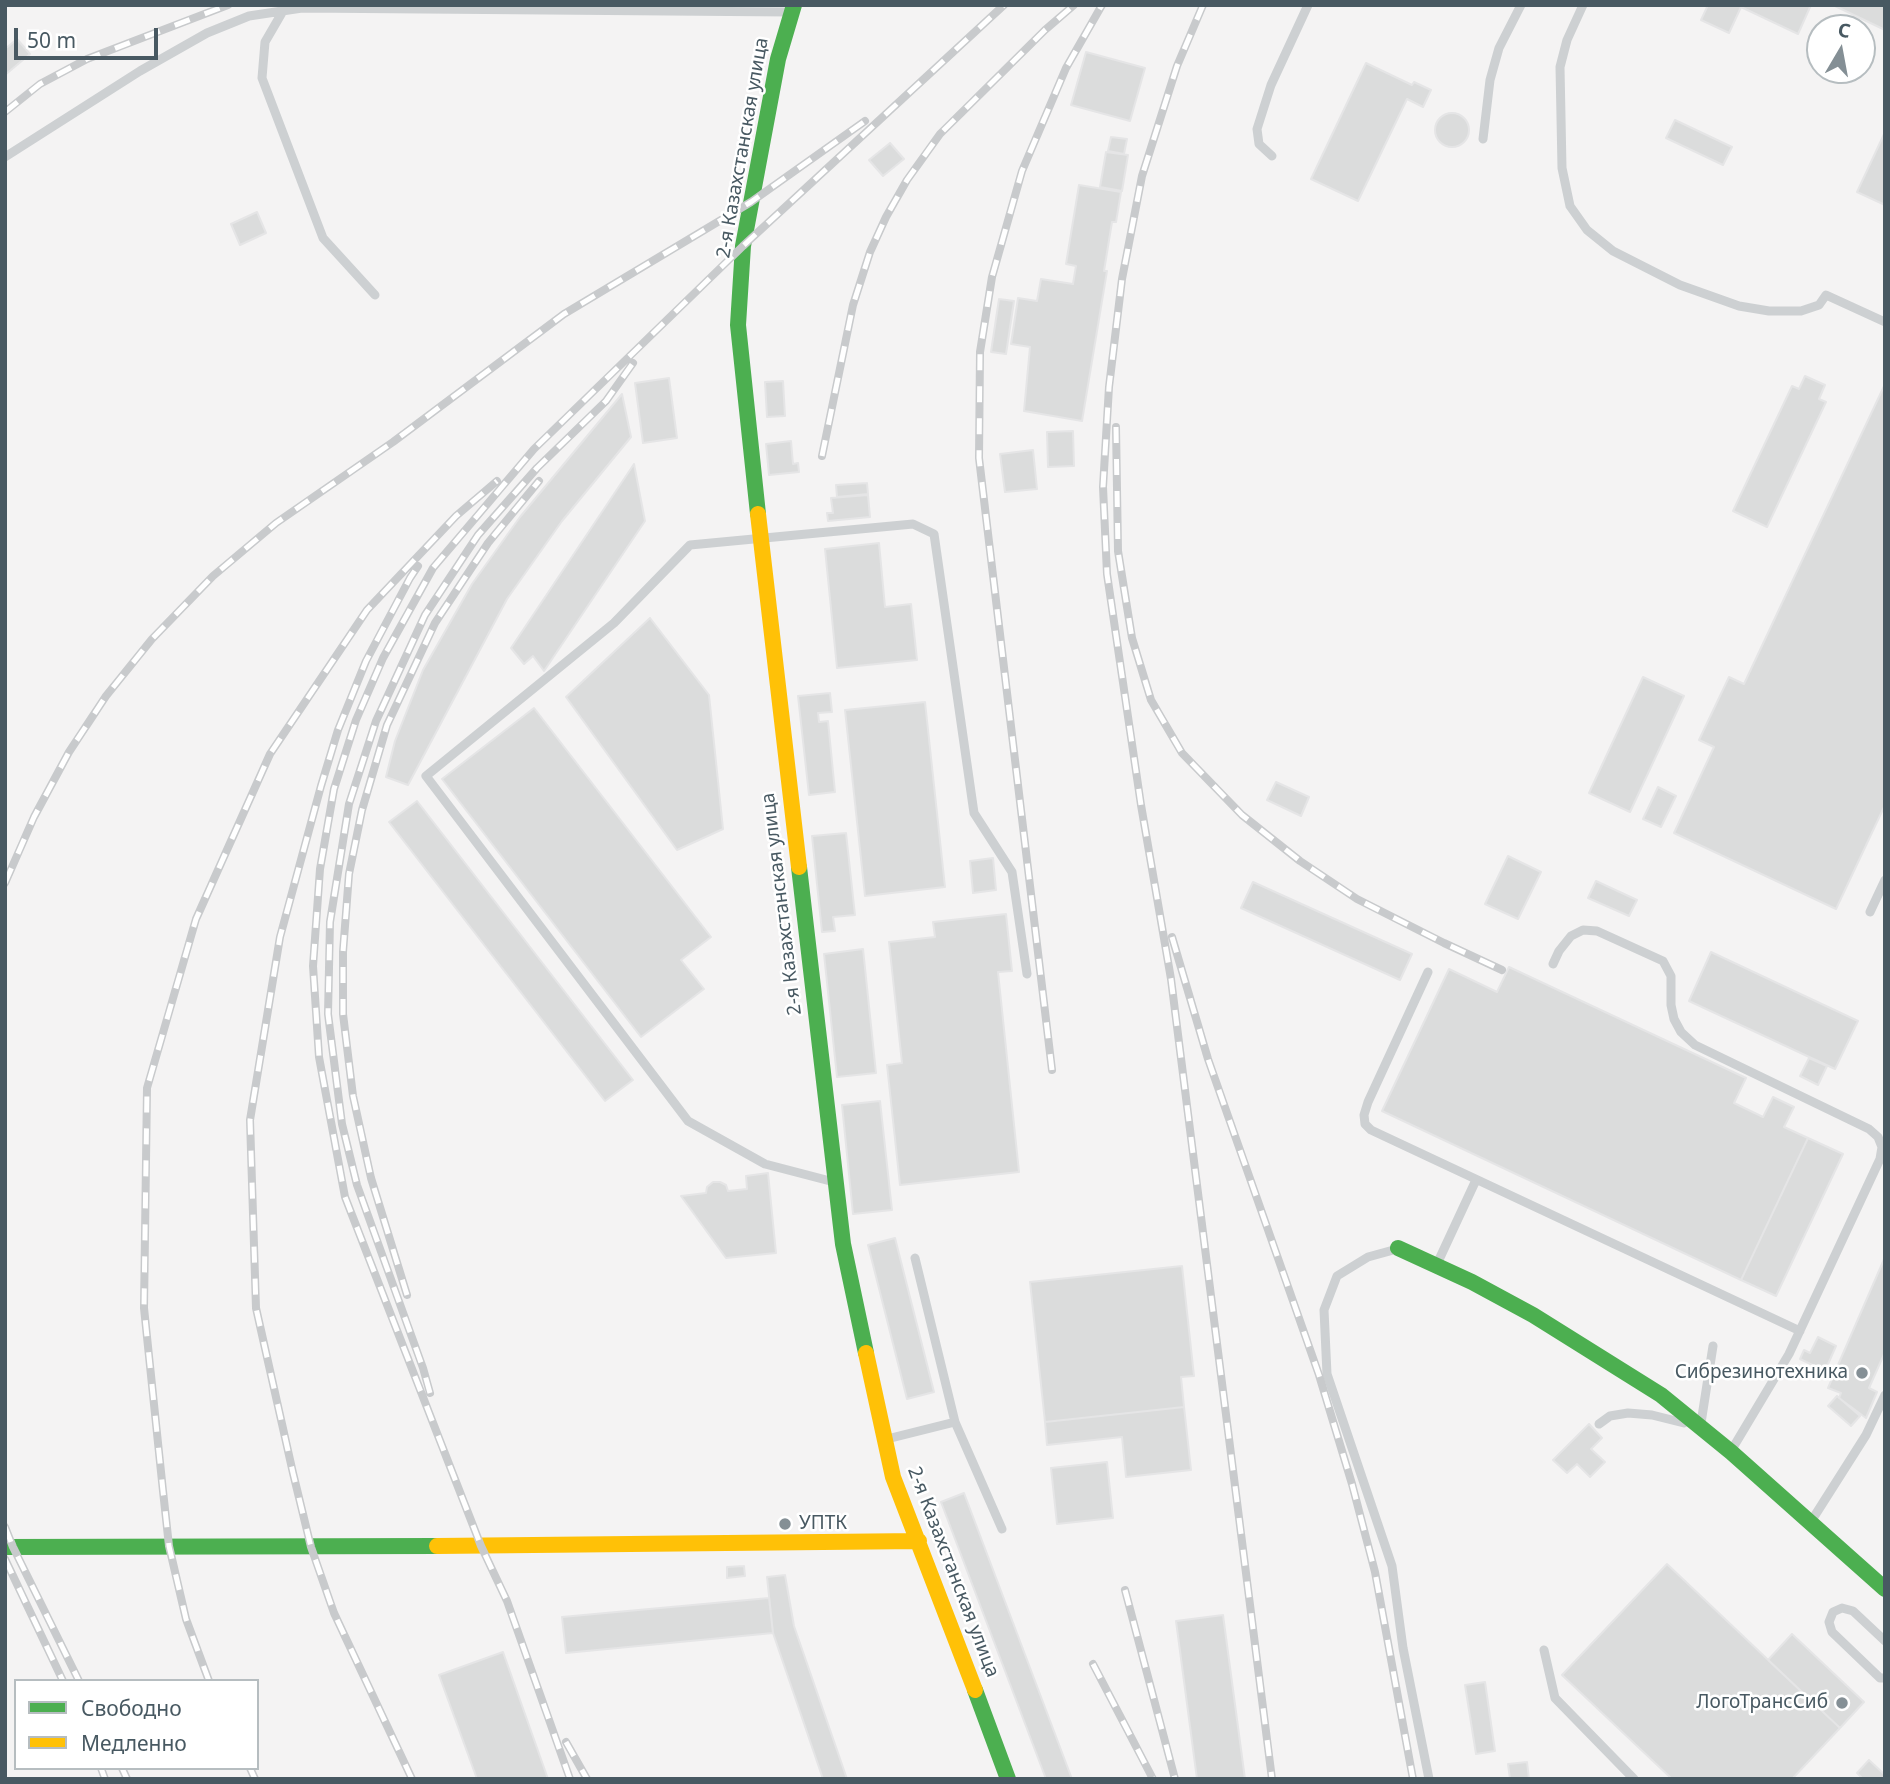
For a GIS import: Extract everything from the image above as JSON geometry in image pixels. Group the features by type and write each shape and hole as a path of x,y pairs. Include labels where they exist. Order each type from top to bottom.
{"street":[{"name":"2-я Казахстанская улица","path":"793,9 778,59 743,246 738,325 843,1244 893,1477 1008,1779"},
{"path":"1398,1248 1472,1282 1534,1315 1661,1395 1731,1452 1885,1589"},
{"path":"5,1547 919,1541"}],"lane":[{"path":"1272,156 1259,144 1257,129 1270,85 1308,5"},
{"path":"1483,139 1490,80 1499,48 1521,5"},
{"path":"1583,5 1567,40 1560,67 1562,168 1570,206 1587,230 1613,251 1669,279 1740,306 1769,311 1801,311 1819,304 1826,295 1885,322"},
{"path":"5,158 140,71 207,33 249,16 302,8 793,9"},
{"path":"283,11 265,42 262,78 323,238 375,295"},
{"path":"836,1182 765,1164 688,1121 426,776 614,623 690,545 913,524 934,534 974,813 1012,872 1027,975"},
{"path":"1870,912 1885,880"},
{"path":"1553,964 1571,936 1583,930 1597,931 1664,961 1671,976 1674,1019 1681,1032 1695,1045 1869,1129 1878,1137 1882,1147 1880,1159 1789,1354 1731,1452"},
{"path":"1428,972 1368,1102 1364,1115 1371,1130 1800,1331"},
{"path":"1436,1265 1476,1180"},
{"path":"1398,1248 1368,1257 1337,1276 1324,1310 1327,1374 1392,1566 1403,1648 1429,1779"},
{"path":"915,1258 956,1422 1002,1529"},
{"path":"1599,1424 1610,1416 1628,1413 1652,1415 1701,1427 1713,1346"},
{"path":"1811,1522 1866,1435 1885,1395"},
{"path":"885,1440 956,1422"},
{"path":"1885,1641 1853,1611 1842,1608 1833,1612 1829,1622 1832,1632 1880,1678 1885,1678"},
{"path":"1544,1650 1555,1698 1634,1779"}],"building":[{"path":"1708,5 1811,5 1798,34 1741,7 1729,33 1701,20"},
{"path":"1833,5 1885,5 1885,30 1876,26 1876,14 1852,14"},
{"path":"17,39 30,54 5,75 5,49"},
{"path":"1086,52 1145,68 1130,121 1071,105"},
{"path":"1366,63 1412,85 1414,82 1431,90 1423,107 1407,99 1358,201 1311,179"},
{"path":"1452,113 1464,118 1469,130 1464,142 1452,147 1440,142 1435,130 1440,118"},
{"path":"1675,120 1732,147 1723,165 1666,138"},
{"path":"1885,132 1885,205 1857,192"},
{"path":"1111,137 1127,139 1124,154 1108,151"},
{"path":"890,143 904,159 883,176 869,160"},
{"path":"1106,152 1128,155 1122,191 1100,187"},
{"path":"1079,185 1121,192 1116,222 1112,222 1104,271 1107,271 1082,421 1024,411 1030,347 1011,344 1018,298 1037,301 1041,279 1073,284 1076,266 1066,264"},
{"path":"257,212 266,233 240,245 231,224"},
{"path":"999,299 1014,301 1006,354 991,352"},
{"path":"1805,376 1825,385 1819,399 1826,402 1767,527 1733,511 1792,386 1799,389"},
{"path":"669,378 677,438 643,443 635,383"},
{"path":"783,381 785,416 767,417 765,382"},
{"path":"1885,384 1885,805 1836,909 1674,833 1714,747 1699,740 1729,677 1744,684"},
{"path":"622,394 631,437 562,521 507,599 408,785 386,777 395,741 423,670 472,584 520,517"},
{"path":"1073,431 1074,466 1048,467 1047,432"},
{"path":"791,441 793,464 798,463 799,472 769,475 766,444"},
{"path":"1033,450 1037,489 1005,492 1000,454"},
{"path":"634,464 645,521 544,671 533,656 524,664 511,648"},
{"path":"867,483 868,494 837,497 836,485"},
{"path":"868,495 870,517 828,521 827,513 833,513 831,498"},
{"path":"879,543 885,607 911,604 917,660 837,668 825,549"},
{"path":"650,618 709,695 723,829 677,850 566,697"},
{"path":"1643,677 1684,696 1630,812 1589,793"},
{"path":"830,693 832,712 818,713 819,722 828,721 835,792 809,795 798,696"},
{"path":"925,702 945,887 865,896 845,710"},
{"path":"534,708 711,937 681,960 704,989 641,1037 442,779"},
{"path":"1276,782 1309,797 1301,816 1267,800"},
{"path":"1658,787 1676,796 1661,827 1643,819"},
{"path":"417,801 633,1080 605,1101 389,822"},
{"path":"846,833 855,915 833,917 835,931 822,932 812,836"},
{"path":"1508,856 1541,872 1518,919 1485,904"},
{"path":"993,858 996,890 973,893 970,861"},
{"path":"1596,881 1637,900 1629,916 1588,898"},
{"path":"1253,882 1412,954 1400,980 1241,908"},
{"path":"1006,914 1012,971 998,972 1019,1172 900,1185 887,1065 902,1063 889,942 935,937 933,922"},
{"path":"863,949 876,1073 837,1077 824,954"},
{"path":"1711,952 1858,1021 1835,1069 1689,1001"},
{"path":"1509,967 1746,1078 1734,1103 1763,1117 1773,1097 1794,1107 1784,1127 1808,1138 1741,1280 1382,1111 1449,969 1497,992"},
{"path":"1809,1058 1827,1066 1818,1085 1800,1076"},
{"path":"880,1101 892,1210 853,1214 842,1105"},
{"path":"1808,1138 1843,1154 1776,1296 1741,1280"},
{"path":"768,1173 776,1253 726,1258 681,1196 706,1193 707,1187 713,1182 726,1185 728,1191 747,1189 746,1176"},
{"path":"895,1238 934,1392 907,1399 868,1245"},
{"path":"1885,1257 1885,1352 1869,1388 1877,1392 1866,1418 1839,1398 1841,1393 1828,1388"},
{"path":"1182,1266 1194,1376 1181,1377 1184,1407 1045,1422 1030,1282"},
{"path":"1818,1337 1836,1346 1825,1371 1800,1359 1804,1350 1810,1353"},
{"path":"1837,1396 1860,1416 1851,1426 1828,1406"},
{"path":"1184,1407 1191,1470 1126,1477 1122,1437 1047,1445 1045,1422"},
{"path":"1589,1424 1602,1438 1591,1449 1605,1462 1590,1477 1577,1464 1567,1473 1553,1460"},
{"path":"1107,1462 1113,1518 1057,1524 1051,1468"},
{"path":"964,1493 1072,1779 1046,1779 941,1502"},
{"path":"1667,1564 1840,1728 1792,1779 1672,1779 1562,1675"},
{"path":"744,1566 745,1576 727,1578 727,1567"},
{"path":"785,1575 794,1626 847,1779 823,1779 773,1633 767,1577"},
{"path":"769,1598 773,1633 566,1653 562,1617"},
{"path":"1223,1615 1245,1779 1197,1779 1176,1621"},
{"path":"1792,1634 1864,1702 1840,1728 1768,1660"},
{"path":"503,1652 548,1779 477,1779 439,1675"},
{"path":"1485,1682 1495,1751 1476,1754 1465,1685"},
{"path":"1869,1760 1885,1775 1885,1779 1863,1779 1857,1773"},
{"path":"1527,1762 1529,1779 1510,1779 1508,1764"}],"railway":[{"path":"5,112 40,84 87,59 228,5"},
{"path":"570,1779 507,1601 481,1546 345,1197 319,1057 313,966 320,869 334,789 356,720 383,658 433,568 534,449 743,246 1004,5"},
{"path":"822,456 853,305 870,252 886,217 907,180 940,134 1045,30 1074,5"},
{"path":"1052,1070 979,458 980,352 992,277 1022,171 1066,68 1102,5"},
{"path":"1203,5 1177,66 1142,176 1122,279 1109,387 1103,487 1107,574 1141,805 1171,979 1272,1779"},
{"path":"5,883 34,817 69,752 106,696 152,639 213,576 276,523 393,442 564,314 751,202 865,121"},
{"path":"430,1393 357,1185 342,1124 328,1014 330,922 349,804 376,721 425,615 478,535 537,468 606,401 633,363"},
{"path":"1116,427 1118,551 1132,638 1151,700 1182,753 1242,815 1300,861 1357,899 1502,970"},
{"path":"208,1679 186,1619 169,1546 144,1308 147,1088 196,919 270,754 367,610 456,516 497,481"},
{"path":"407,1295 371,1178 353,1096 343,1014 343,952 349,874 362,810 387,725 435,623 488,543 539,481"},
{"path":"412,1779 334,1613 311,1547 256,1308 250,1120 280,937 321,786 338,730 366,661 418,566"},
{"path":"1172,937 1208,1059 1319,1375 1352,1484 1375,1572 1413,1779"},
{"path":"5,1527 78,1679"},
{"path":"5,1559 62,1679"},
{"path":"1125,1590 1175,1779"},
{"path":"1093,1664 1153,1779"},
{"path":"566,1742 587,1779"},
{"path":"102,1770 105,1779"},
{"path":"123,1770 127,1779"},
{"path":"251,1770 255,1779"}],"traffic: fast":[{"path":"758,514 738,325 743,246 778,59 794,5"},
{"path":"799,867 843,1244 866,1353"},
{"path":"1398,1248 1472,1282 1533,1315 1661,1395 1731,1452 1885,1589"},
{"path":"5,1547 437,1546"},
{"path":"975,1690 1008,1779"}],"traffic: slow":[{"path":"758,514 799,867"},
{"path":"866,1353 893,1477 975,1690"},
{"path":"437,1546 919,1541"}],"place":[{"name":"Сибрезинотехника","path":"1862,1373"},
{"name":"УПТК","path":"785,1524"},
{"name":"ЛогоТрансСиб","path":"1842,1703"}]}
